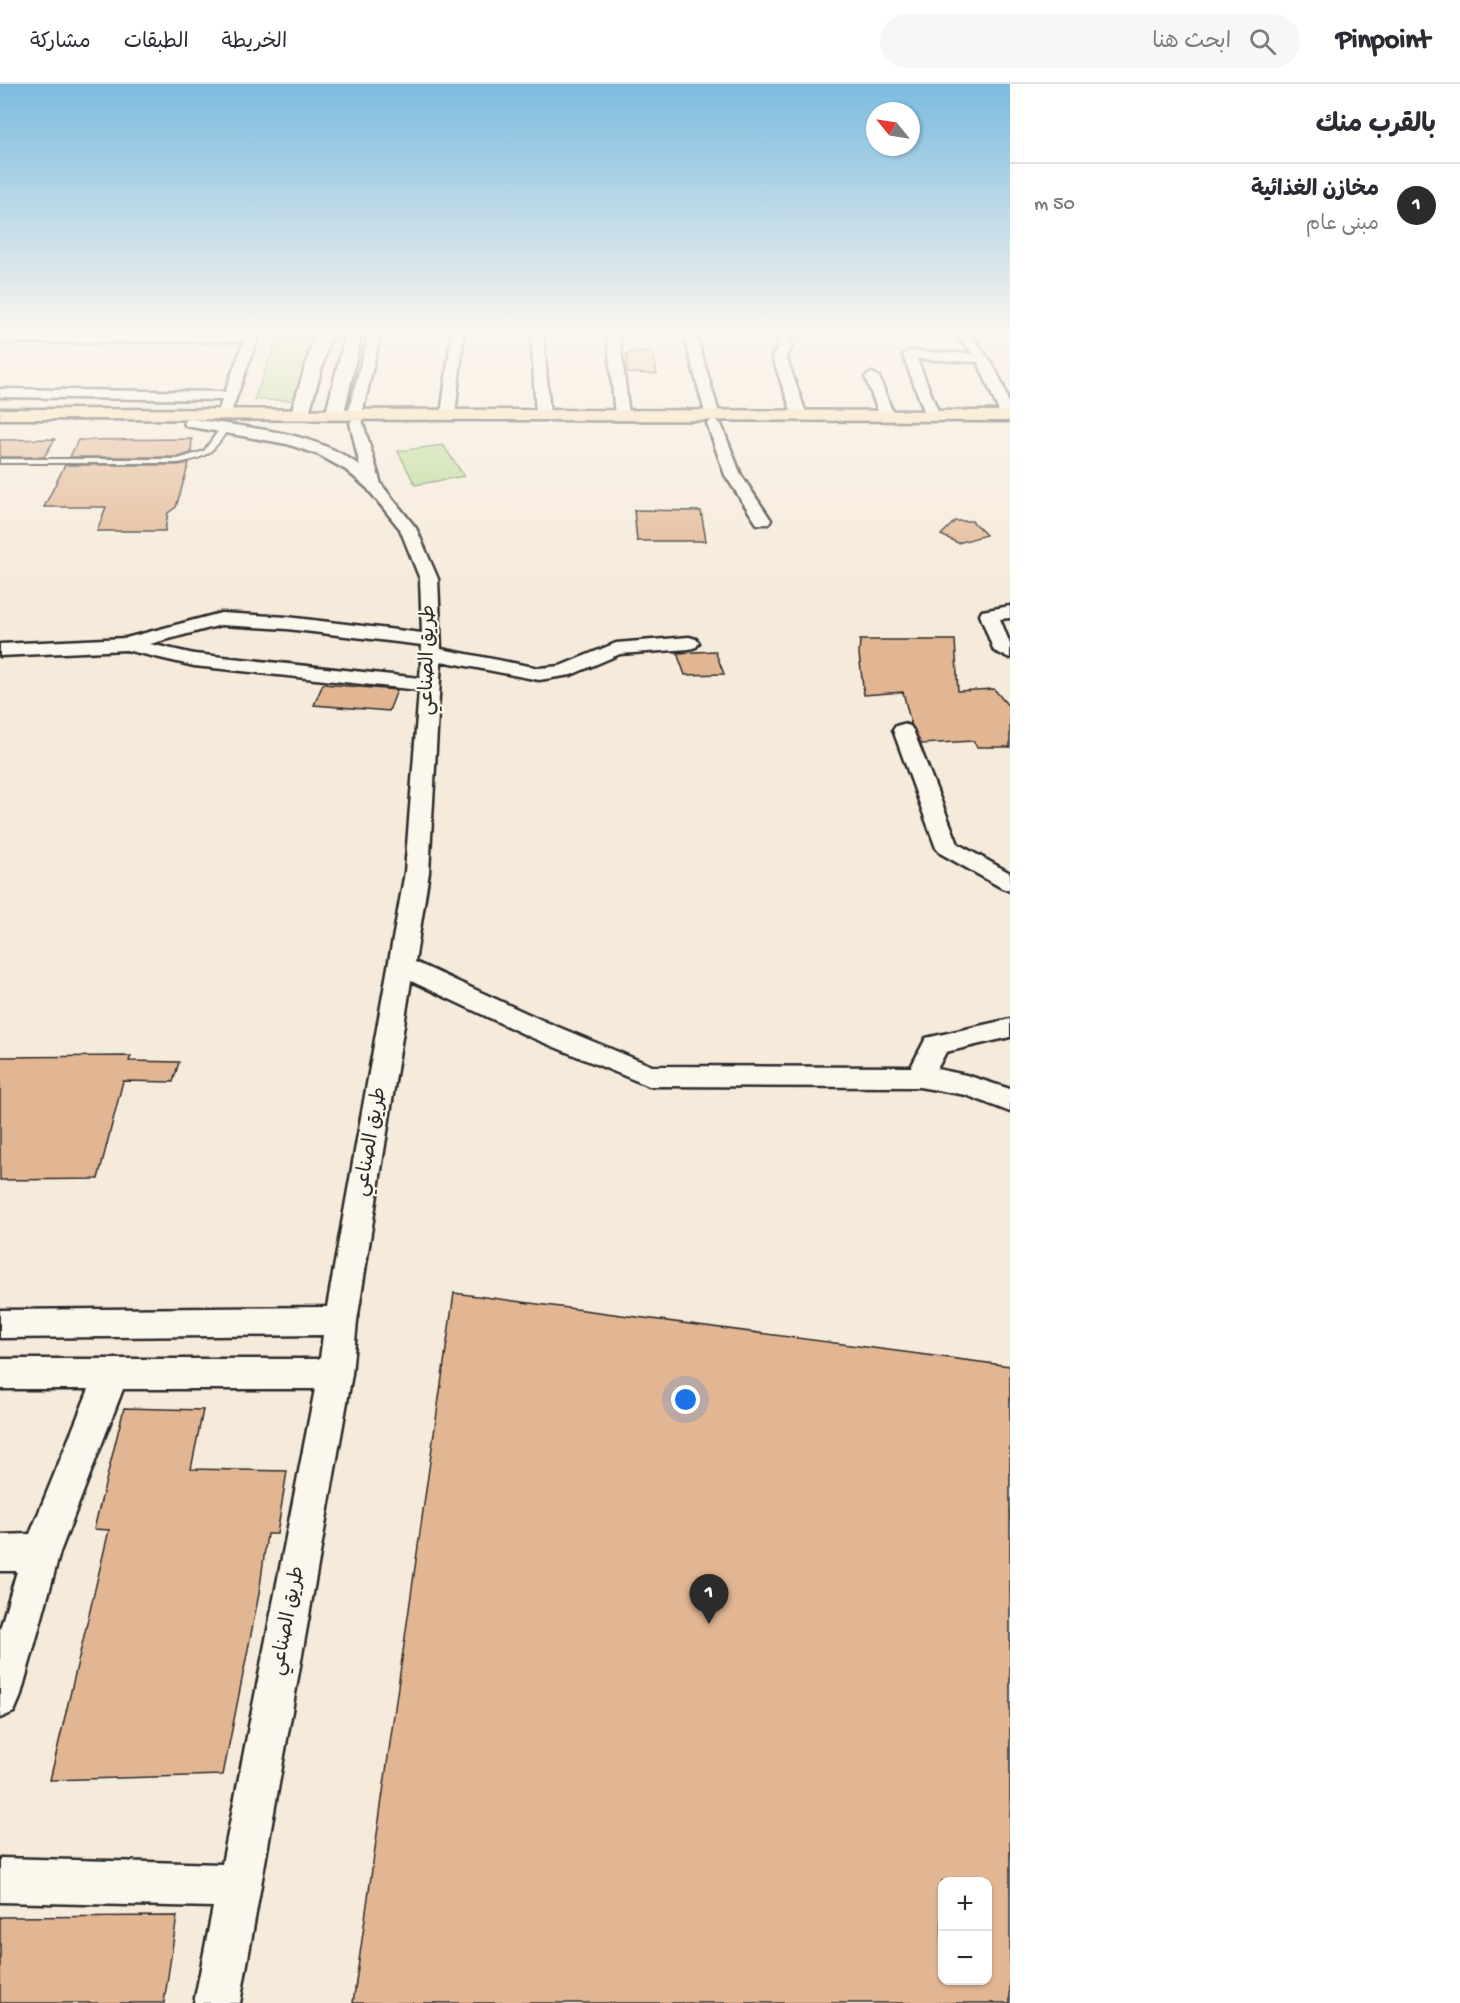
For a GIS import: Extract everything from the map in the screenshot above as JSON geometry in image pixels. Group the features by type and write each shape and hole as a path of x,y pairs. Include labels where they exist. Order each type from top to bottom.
{"main road":[{"path":"0,423 239,422"}],"street":[{"name":"طريق الصناعي","path":"191,423 196,422"},
{"name":"طريق الصناعي","path":"217,2003 335,1374 341,1321 417,872 432,647 429,579 408,528 373,485 352,467 308,445 271,435 243,422"},
{"path":"357,422 373,485"},
{"path":"714,422 733,475 763,520"},
{"path":"1010,612 989,615 1001,647 1010,652"},
{"path":"0,650 126,644 221,619 287,622 432,647 539,674 564,671 616,649 689,643"},
{"path":"126,644 194,660 430,685"},
{"path":"903,730 948,848 1005,877"},
{"path":"402,966 537,1029 649,1076 920,1077 950,1080 981,1088 1010,1101"},
{"path":"920,1077 936,1046 1010,1028"},
{"path":"0,1324 341,1321"},
{"path":"0,1374 335,1374"},
{"path":"0,1698 41,1552 112,1374"},
{"path":"0,1553 41,1552"},
{"path":"0,1880 239,1886"}],"lane":[{"path":"0,461 178,461 201,457 209,453 222,422"}],"green space":[{"path":"443,445 464,476 415,485 398,451"}],"building":[{"path":"55,439 44,457 0,457 0,440"},
{"path":"192,439 191,453 178,457 70,457 78,440"},
{"path":"189,463 176,507 168,513 165,531 97,531 106,507 44,507 65,465 178,465"},
{"path":"634,510 701,511 706,541 637,541"},
{"path":"955,521 972,521 986,535 958,543 941,535"},
{"path":"860,640 955,640 958,691 994,689 1010,708 1010,747 977,747 973,741 921,744 911,724 903,692 864,695 859,654"},
{"path":"715,651 724,674 685,675 677,653"},
{"path":"323,684 397,690 389,711 314,705"},
{"path":"131,1056 129,1061 179,1062 173,1082 123,1081 98,1179 0,1180 0,1057"},
{"path":"454,1293 1010,1366 1010,2003 353,2003"},
{"path":"124,1408 203,1410 191,1469 287,1471 277,1534 267,1534 259,1594 223,1775 50,1780 109,1530 94,1529"},
{"path":"177,1916 164,2003 0,2003 0,1917"}],"place":[{"name":"مخازن الغذائية","path":"709,1624"}]}
